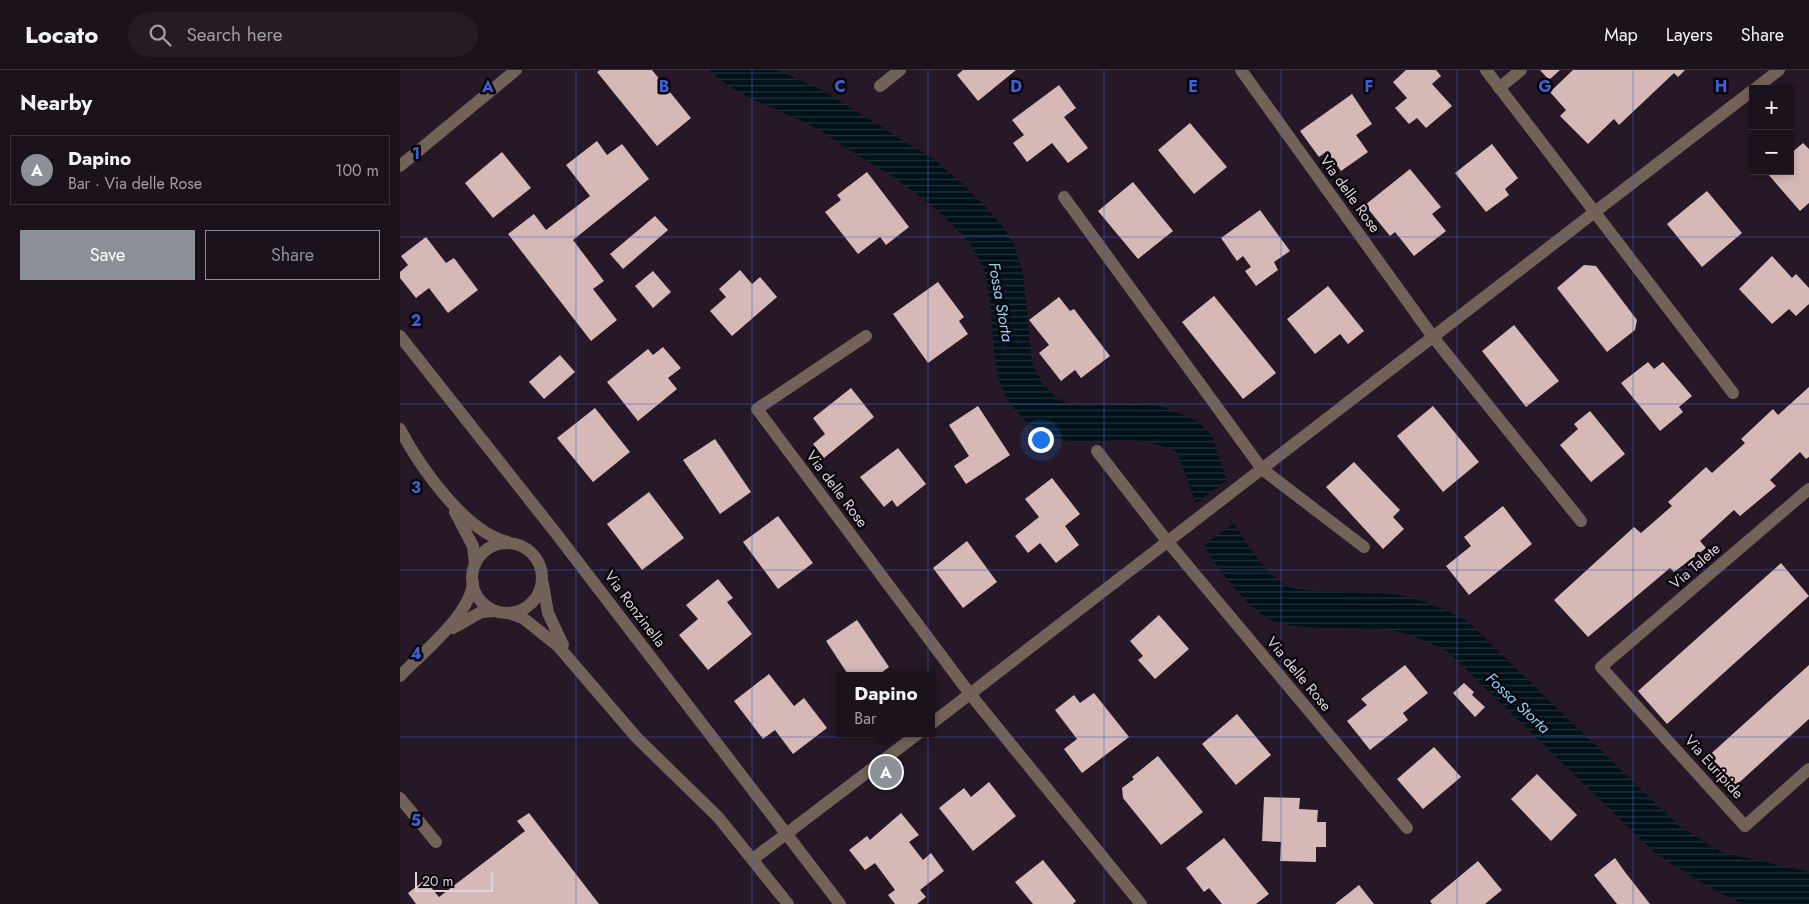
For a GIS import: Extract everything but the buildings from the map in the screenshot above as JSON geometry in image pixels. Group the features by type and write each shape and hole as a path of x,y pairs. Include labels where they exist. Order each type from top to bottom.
{"street":[{"path":"400,166 516,70"},
{"path":"880,86 900,70"},
{"name":"Via delle Rose","path":"1241,70 1433,336 1581,521"},
{"path":"1486,70 1733,393"},
{"path":"1500,88 1521,70"},
{"path":"1760,85 1779,70"},
{"path":"935,721 1749,94"},
{"path":"1064,197 1262,469 1364,547"},
{"name":"Via Ronzinella","path":"400,336 556,532 840,904"},
{"name":"Via delle Rose","path":"866,336 756,409 970,694 1141,904"},
{"path":"400,429 416,457 440,488 475,524 495,538 525,548 534,555 540,565 551,622 573,663"},
{"name":"Via delle Rose","path":"1097,451 1167,541 1406,828"},
{"path":"400,676 457,616 470,593 473,582 475,554 469,536 440,488"},
{"name":"Via Talete","path":"1601,667 1809,489"},
{"path":"475,564 487,549 501,543 511,543"},
{"path":"473,582 480,600 503,612 523,609 532,602 540,589 542,577"},
{"path":"423,652 471,616 487,610 520,616 536,627 573,663 637,738 718,817 754,859 788,904"},
{"name":"Via Euripide","path":"1601,667 1745,826 1809,770"},
{"path":"754,859 914,737"},
{"path":"400,798 436,842"}],"water":[{"name":"Fossa Storta","path":"709,70 777,70 822,90 933,159 965,186 997,219 1013,242 1023,273 1032,362 1042,383 1057,398 1069,404 1087,406 1139,403 1167,408 1197,421 1212,436 1227,480 1196,503 1177,452 1156,444 1134,440 1083,442 1059,439 1035,428 1014,409 1002,387 996,363 988,287 981,263 968,242 956,228 914,192 823,132 742,94"},
{"name":"Fossa Storta","path":"1234,523 1263,565 1285,585 1322,592 1399,595 1434,605 1467,621 1679,826 1721,852 1809,872 1809,904 1742,904 1706,885 1656,854 1447,651 1401,632 1380,629 1296,626 1269,619 1251,605 1233,586 1204,545"}],"place":[{"name":"Dapino","path":"886,772"}]}
